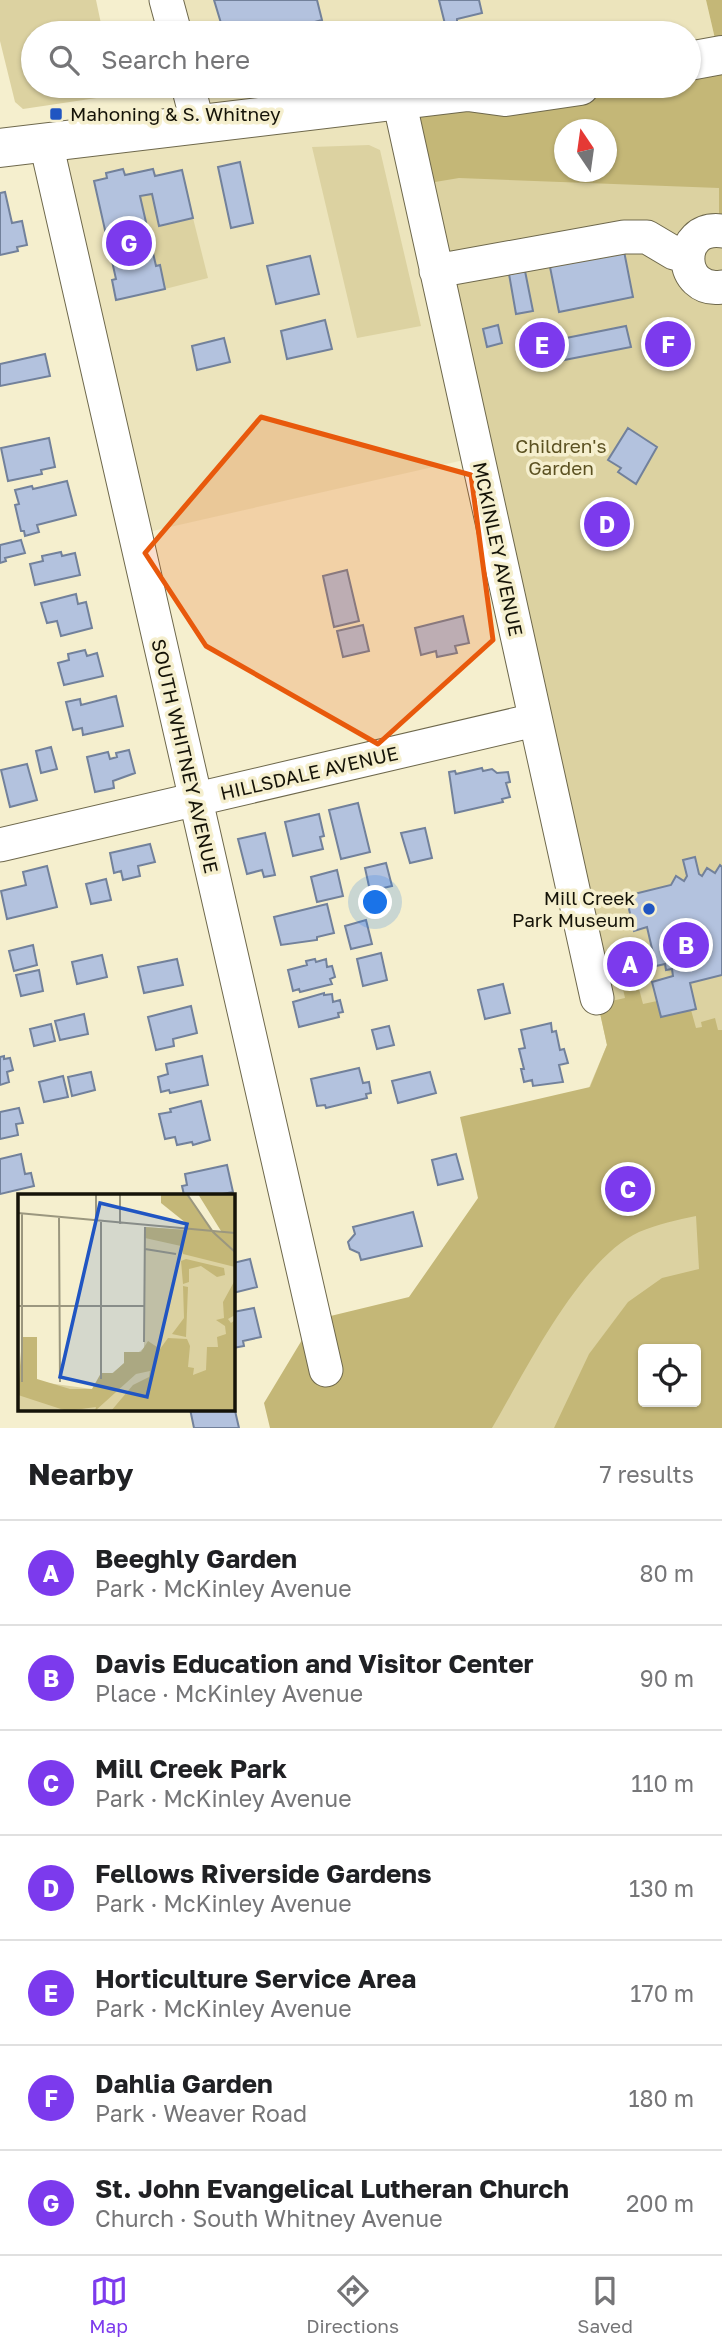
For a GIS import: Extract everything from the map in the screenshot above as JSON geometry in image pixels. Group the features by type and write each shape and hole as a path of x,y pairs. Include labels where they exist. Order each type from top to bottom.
{"main road":[{"path":"1,145 46,143 412,98"}],"street":[{"path":"166,0 171,21"},
{"path":"191,98 198,125"},
{"name":"MCKINLEY AVENUE","path":"399,100 597,998"},
{"name":"SOUTH WHITNEY AVENUE","path":"46,143 326,1370"},
{"path":"722,231 709,231 699,235 692,242 688,257 689,270 700,283 708,287 722,287"},
{"path":"436,271 624,237 647,237 674,253 688,257"},
{"name":"HILLSDALE AVENUE","path":"0,845 535,720"}],"highlighted area":[{"path":"261,417 471,475 493,640 378,744 206,646 145,553"}],"shaded area":[{"path":"166,0 706,0 719,56 701,59 701,21 172,21"},
{"path":"706,0 722,0 722,231 719,230 719,188 563,182 617,182 617,119 554,119 554,182 459,178 417,185 399,100 425,98 701,98 701,59 719,56"},
{"path":"191,98 505,98 477,457 135,535 46,143 197,125"},
{"path":"638,985 643,1004 657,1001 661,1017 691,1010 696,1028 702,1027 701,1022 715,1018 718,1030 722,1030 722,1428 554,1428 589,1354 628,1302 662,1278 699,1269 696,1216 639,1232 617,1246 596,1266 575,1291 537,1348 492,1428 270,1428 264,1403 314,1320 409,1297 478,1198 460,1117 590,1087 607,1045 598,1004 625,998 623,989"}],"green space":[{"path":"0,0 96,0 100,21 21,21 21,98 97,98 23,109 15,102 0,41"},
{"name":"Children's Garden","path":"722,55 722,1428 330,1428 569,1135 607,1045 399,100 701,98 701,75"},
{"path":"369,145 380,150 421,326 357,338 312,147"},
{"path":"152,194 160,226 193,218 208,278 165,289 156,266 140,196"}],"building":[{"path":"214,0 317,0 322,20 318,21 220,21"},
{"path":"439,0 479,0 482,13 457,21 444,21"},
{"path":"240,162 253,223 231,228 218,167"},
{"path":"123,169 125,175 153,169 155,176 182,170 193,218 159,226 152,194 140,196 156,266 160,265 165,289 116,300 112,280 116,279 94,181 107,178 106,173"},
{"path":"5,192 12,223 22,221 27,245 17,247 18,251 0,255 0,193"},
{"path":"623,246 633,297 559,312 550,267"},
{"path":"310,256 319,294 276,304 267,266"},
{"path":"525,271 533,311 516,314 509,274"},
{"path":"325,320 332,349 287,359 281,331"},
{"path":"498,325 502,343 487,347 483,329"},
{"path":"626,326 631,347 554,362 551,341"},
{"path":"224,338 230,362 197,370 192,346"},
{"path":"45,354 50,376 0,386 0,364"},
{"path":"628,428 657,447 636,484 618,472 621,468 608,460"},
{"path":"49,438 55,467 41,470 42,474 8,481 1,448"},
{"path":"67,481 76,515 37,525 39,532 25,536 24,531 21,531 15,505 19,504 15,490"},
{"path":"21,540 25,553 5,558 6,561 0,563 0,545"},
{"path":"61,552 62,556 75,553 80,575 35,585 30,564 43,561 42,556"},
{"path":"347,570 359,621 334,627 323,576"},
{"path":"76,594 78,604 86,602 92,628 61,636 57,621 47,623 41,603"},
{"path":"463,616 469,643 455,646 457,653 437,657 436,651 421,655 415,628"},
{"path":"363,625 369,651 343,657 337,631"},
{"path":"85,650 87,656 97,653 103,676 64,685 58,663 69,660 68,654"},
{"path":"116,696 123,726 83,735 82,728 73,730 66,702 80,699 81,705"},
{"path":"51,747 57,769 41,773 36,751"},
{"path":"129,750 135,773 113,781 114,788 95,792 87,757 108,752 110,759 117,757 116,753"},
{"path":"27,764 37,800 10,807 1,770"},
{"path":"482,768 483,771 492,769 497,773 508,772 510,782 506,783 510,797 502,799 503,802 455,813 449,772 455,771 456,774"},
{"path":"358,803 370,852 341,859 329,810"},
{"path":"319,814 324,836 320,837 323,849 293,856 285,822"},
{"path":"425,828 432,858 410,863 401,833"},
{"path":"265,833 275,875 264,877 262,870 247,874 238,839"},
{"path":"150,844 155,862 138,866 140,876 123,880 121,871 114,873 110,853"},
{"path":"695,857 699,874 702,876 707,868 715,873 720,865 722,867 722,975 690,983 696,1009 661,1017 652,982 673,976 672,969 666,970 665,964 656,966 647,927 634,931 626,896 671,885 676,876 684,881 687,876 683,860"},
{"path":"386,863 392,886 370,891 365,868"},
{"path":"47,866 57,907 7,919 1,891 26,885 23,872"},
{"path":"337,870 343,896 317,902 311,877"},
{"path":"106,879 111,900 91,904 86,884"},
{"path":"327,904 334,933 317,937 317,940 281,945 274,917"},
{"path":"366,920 372,944 351,949 345,926"},
{"path":"33,945 37,965 14,971 9,951"},
{"path":"381,953 387,980 363,986 357,959"},
{"path":"102,955 107,977 77,984 72,962"},
{"path":"177,959 183,985 144,993 138,967"},
{"path":"315,959 316,962 326,959 327,967 332,966 335,977 330,979 332,984 300,992 299,989 293,991 288,970 307,965 306,961"},
{"path":"39,970 43,991 21,996 16,975"},
{"path":"503,984 510,1013 485,1019 478,990"},
{"path":"324,993 332,994 333,1002 340,1000 343,1012 338,1013 339,1017 299,1027 293,1002"},
{"path":"191,1006 197,1033 173,1039 174,1046 156,1050 148,1017"},
{"path":"84,1014 88,1034 60,1040 55,1021"},
{"path":"551,1023 552,1032 556,1031 560,1050 564,1049 568,1063 559,1065 563,1082 533,1086 532,1080 524,1082 521,1069 524,1069 519,1049 525,1048 521,1030"},
{"path":"51,1024 55,1041 34,1046 30,1029"},
{"path":"389,1026 394,1045 377,1049 372,1030"},
{"path":"4,1056 4,1059 10,1058 13,1070 7,1072 9,1082 0,1085 0,1057"},
{"path":"202,1056 208,1085 170,1093 169,1090 161,1092 158,1077 168,1074 166,1064"},
{"path":"359,1068 363,1083 369,1082 371,1093 366,1094 367,1098 326,1108 325,1105 317,1106 311,1079"},
{"path":"91,1072 95,1090 72,1096 68,1077"},
{"path":"430,1072 436,1093 398,1103 392,1081"},
{"path":"63,1076 68,1097 44,1102 39,1082"},
{"path":"201,1101 210,1140 193,1145 192,1142 177,1145 175,1137 165,1139 159,1114"},
{"path":"19,1108 23,1123 16,1124 18,1135 0,1139 0,1112"},
{"path":"21,1154 25,1174 31,1173 34,1186 0,1194 0,1159"},
{"path":"456,1154 463,1179 438,1185 432,1160"},
{"path":"227,1165 233,1192 184,1194 182,1186 187,1185 185,1174"},
{"path":"413,1212 422,1246 361,1260 359,1253 350,1249 348,1242 355,1234 353,1227"},
{"path":"250,1259 257,1287 234,1293 234,1263"},
{"path":"254,1308 261,1337 243,1341 244,1346 234,1348 234,1312"},
{"path":"234,1406 239,1428 194,1428 190,1410 234,1410"}],"place":[{"name":"Mahoning & S. Whitney","path":"56,114"},
{"name":"St. John Evangelical Lutheran Church","path":"129,243"},
{"name":"Dahlia Garden","path":"668,344"},
{"name":"Horticulture Service Area","path":"542,345"},
{"name":"Fellows Riverside Gardens","path":"607,524"},
{"name":"Mill Creek Park Museum","path":"649,909"},
{"name":"Davis Education and Visitor Center","path":"686,945"},
{"name":"Beeghly Garden","path":"630,964"},
{"name":"Mill Creek Park","path":"628,1189"}]}
